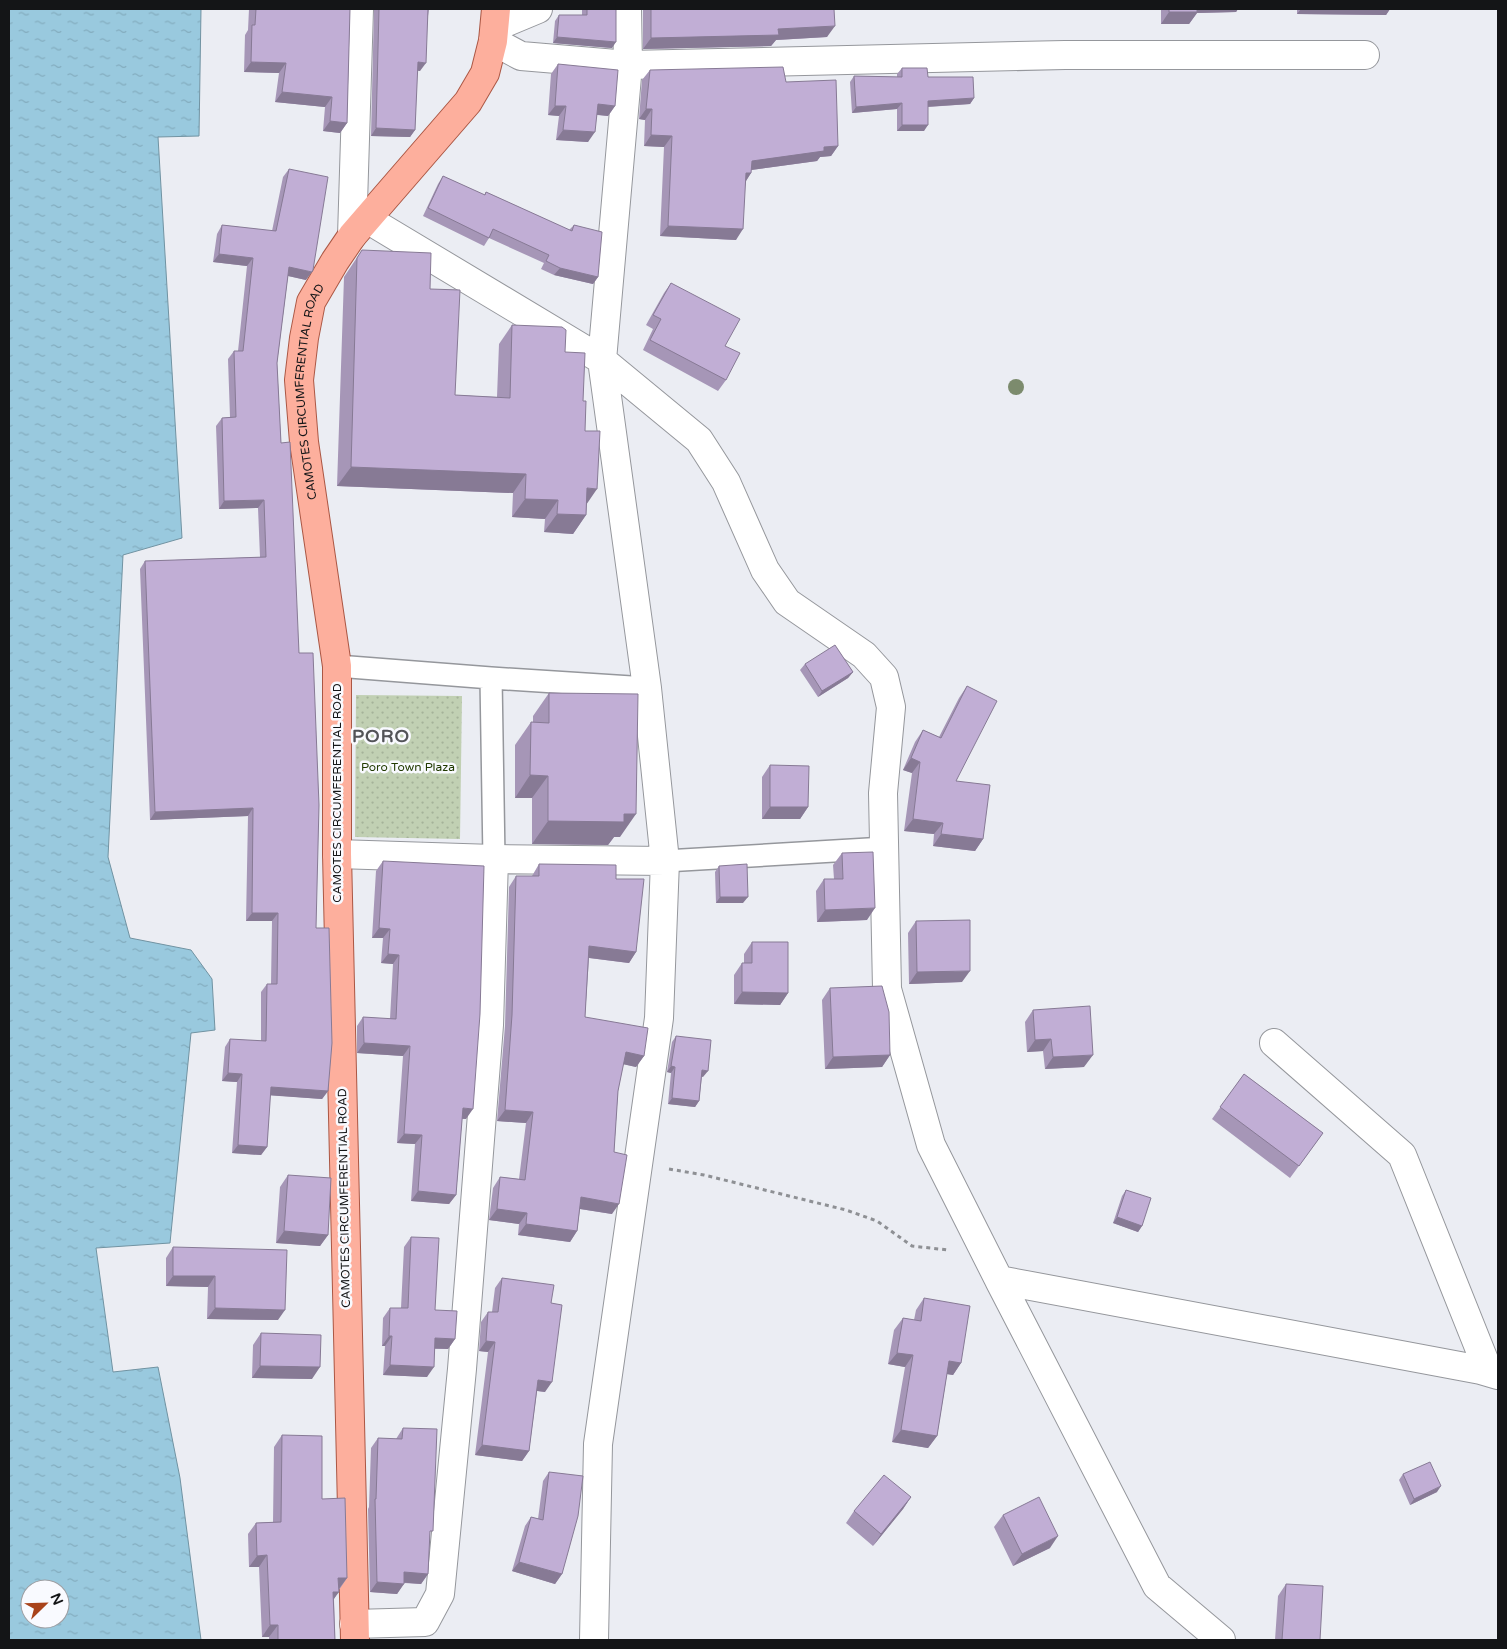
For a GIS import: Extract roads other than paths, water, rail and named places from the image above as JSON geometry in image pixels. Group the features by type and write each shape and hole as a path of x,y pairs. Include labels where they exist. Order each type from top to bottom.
{"main road":[{"name":"CAMOTES CIRCUMFERENTIAL ROAD","path":"354,1632 337,854 337,666 304,442 300,380 304,338 311,302 335,261 360,228 468,102 484,72 494,26"}],"street":[{"path":"359,9 360,228 602,360 700,440 726,482 765,570 787,602 864,655 884,677 891,707 883,793 888,989 931,1145 1157,1586 1221,1640"},
{"path":"538,9 494,26 521,56 628,65 1065,54 1365,55"},
{"path":"594,1640 598,1444 659,1018 665,861 647,688 602,360 628,65 627,9"},
{"path":"337,854 494,860 665,861"},
{"path":"354,1632 425,1622 440,1594 462,1369 489,1025 494,860"},
{"path":"1274,1043 1402,1155 1490,1372"},
{"path":"999,1280 1490,1372"}],"lane":[{"path":"337,666 647,688"},
{"path":"491,678 494,860"},
{"path":"665,861 885,848"}],"water":[{"path":"9,9 201,9 199,136 158,137 182,538 123,555 108,857 130,938 191,950 212,979 215,1030 191,1033 170,1243 96,1248 113,1372 158,1367 180,1478 201,1640 9,1640"}],"district":[{"name":"PORO","path":"381,736"}],"park label":[{"name":"Poro Town Plaza","path":"408,767"}]}
